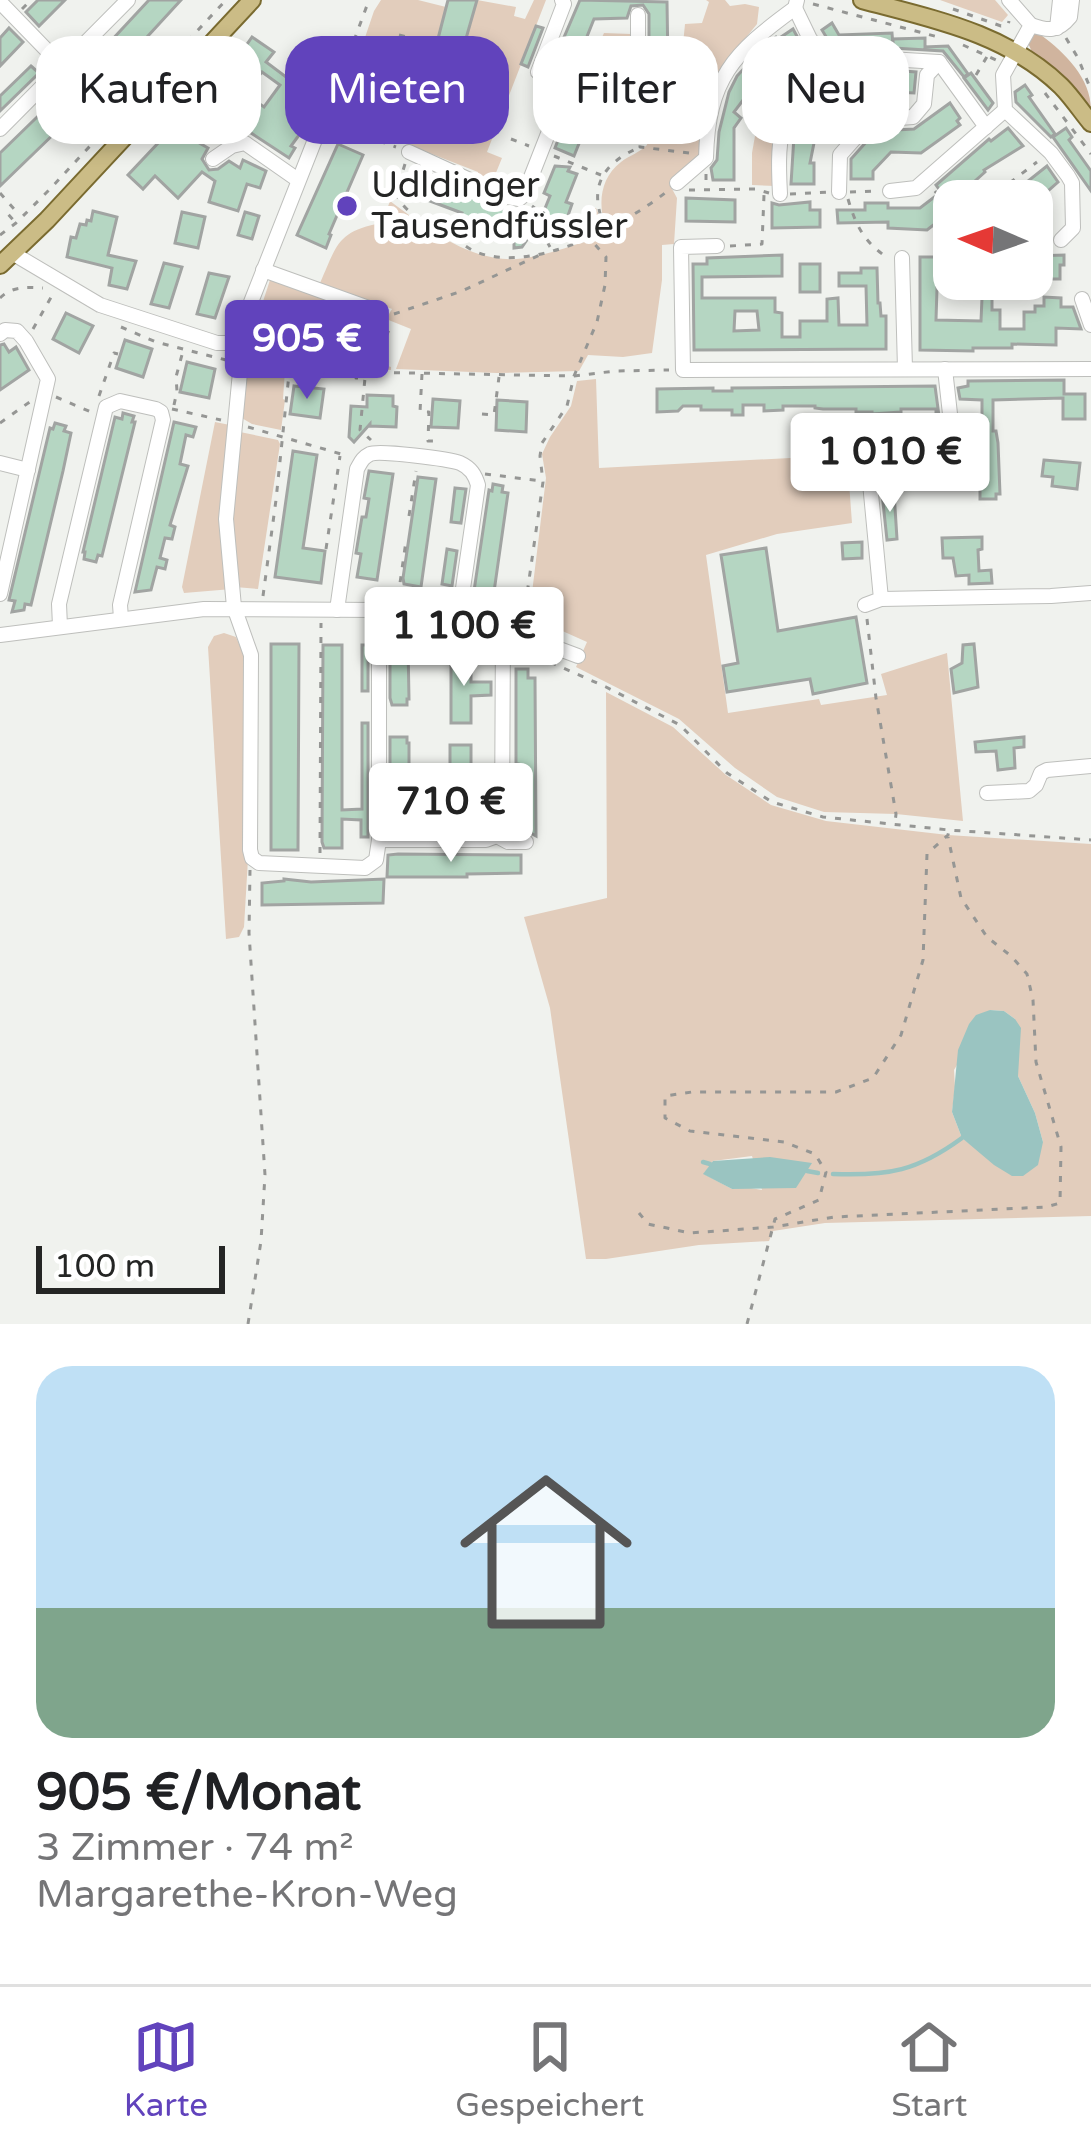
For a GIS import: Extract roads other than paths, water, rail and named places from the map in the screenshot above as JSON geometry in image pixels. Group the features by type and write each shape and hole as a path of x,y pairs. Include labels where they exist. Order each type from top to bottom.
{"main road":[{"path":"7,259 252,0"},
{"path":"862,0 962,27 1062,87 1078,128"}],"street":[{"path":"92,36 128,0"},
{"path":"552,36 562,0"},
{"path":"1058,28 1060,0"},
{"path":"1013,5 1030,25 1046,31 1058,28 1070,16 1072,0"},
{"path":"0,2 36,39"},
{"path":"677,183 706,158 715,92 738,55 797,3 809,36"},
{"path":"1030,25 1003,74 1006,110 1051,153 1072,183 1073,229 1061,241"},
{"path":"909,60 939,62"},
{"path":"939,62 986,127"},
{"path":"842,192 839,155 871,120 913,117 924,104 927,75 939,62"},
{"path":"0,129 36,92"},
{"path":"890,191 916,188 1006,110"},
{"path":"213,160 245,143 298,180"},
{"path":"7,259 100,305 217,343 230,343 238,335 313,144"},
{"path":"410,152 519,200 544,144"},
{"path":"772,193 778,144"},
{"path":"716,246 681,248 683,370 1091,369"},
{"path":"898,260 905,369"},
{"path":"262,270 380,311"},
{"path":"1082,299 1091,326"},
{"path":"0,334 17,331 48,379 0,594"},
{"path":"247,355 241,362 226,519 234,607 251,655 250,850 259,863 365,868 376,860 380,840 379,610"},
{"path":"945,369 956,468 951,476 870,484 873,602 1091,593"},
{"path":"60,626 59,604 106,407 114,402 167,410 120,605 121,618"},
{"path":"337,610 357,469 370,454 379,452 459,463 474,472 478,485 458,616"},
{"path":"0,464 28,470"},
{"path":"0,635 234,607 379,610 458,616 503,633 525,634 578,656"},
{"path":"380,840 487,840 497,836 502,823 503,633"},
{"path":"987,793 1029,791 1041,772 1091,766"},
{"path":"497,836 508,842 526,842"}],"water":[{"path":"1004,1011 1021,1028 1018,1076 1043,1142 1038,1165 1023,1176 1012,1176 994,1165 962,1138 952,1112 958,1050 976,1015"},
{"path":"770,1157 812,1163 796,1188 732,1189 703,1174 713,1161"}],"waterway":[{"path":"833,1174 902,1169 962,1138"},
{"path":"703,1162 710,1164"},
{"path":"807,1171 818,1173"}],"place":[{"name":"Udldinger Tausendfüssler","path":"347,206"}]}
